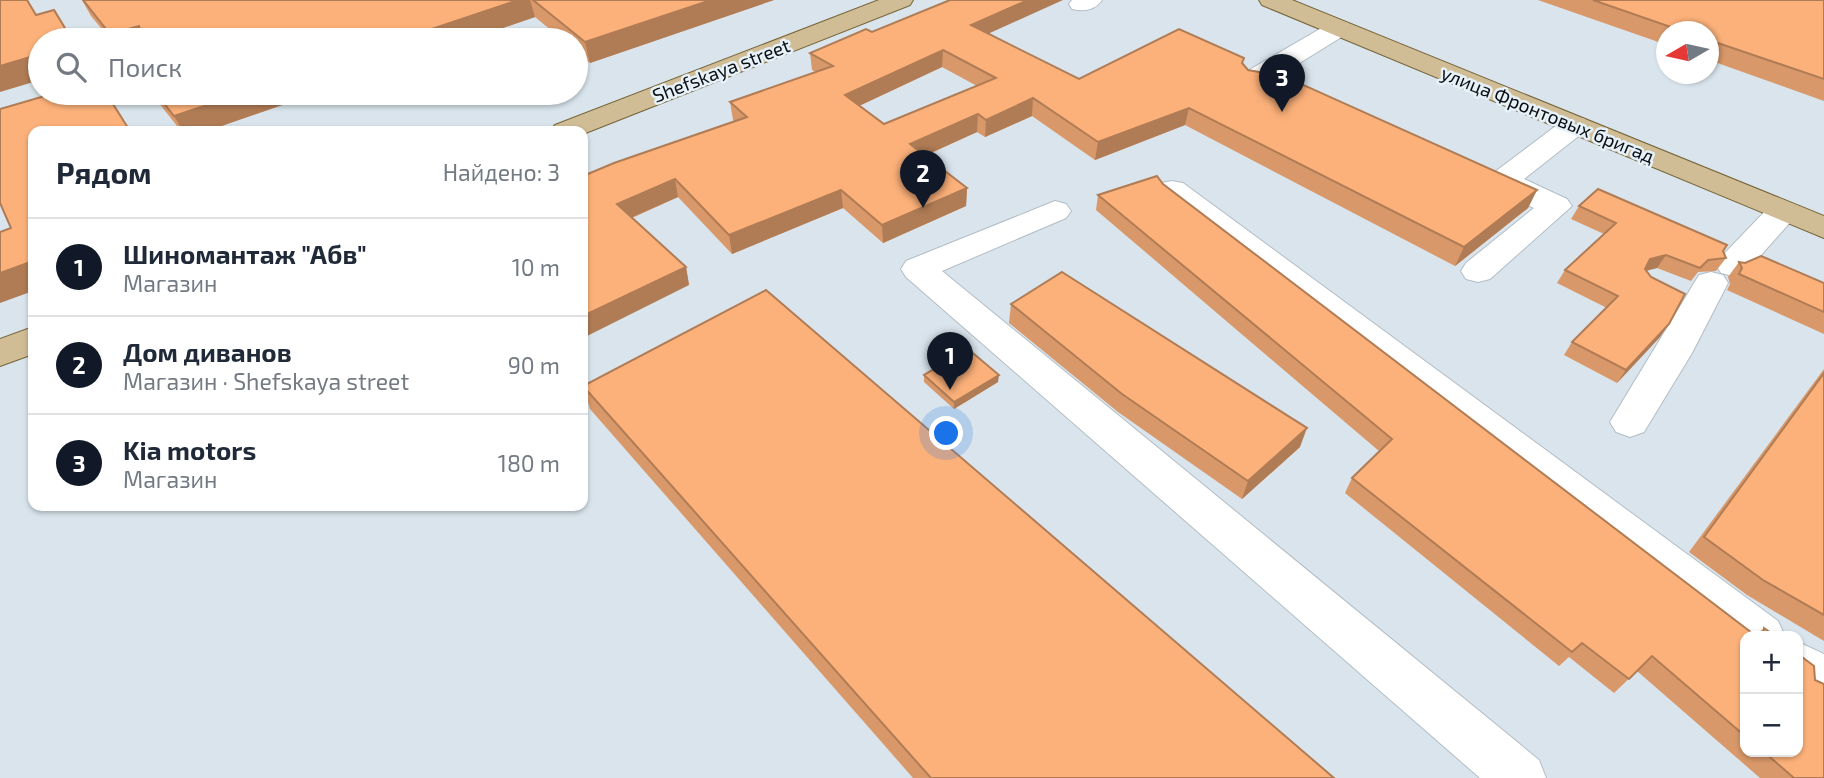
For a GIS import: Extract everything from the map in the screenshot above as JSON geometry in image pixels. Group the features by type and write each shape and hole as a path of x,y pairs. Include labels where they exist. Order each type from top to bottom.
{"main road":[{"path":"578,126 901,0"},
{"name":"улица Фронтовых бригад","path":"1271,0 1824,228"},
{"path":"0,353 28,342"}],"lane":[{"path":"1254,79 1339,28"},
{"path":"1478,271 1556,206 1491,176 1575,125"},
{"path":"1172,190 1754,631"},
{"path":"1055,211 918,269 1520,778"},
{"path":"1630,422 1673,353 1702,283 1783,211"},
{"path":"1803,667 1824,682"}],"building":[{"path":"0,0 27,0 36,15 54,10 65,28 28,28 28,58 0,66"},
{"path":"83,0 518,0 435,28 105,28"},
{"path":"533,0 711,0 588,41 588,28 568,28"},
{"path":"950,0 1028,0 971,25 1079,79 1179,29 1244,58 1242,63 1248,70 1270,70 1537,190 1464,247 1189,108 1098,142 1033,98 986,120 978,114 910,144 967,188 882,225 841,190 729,235 675,179 617,204 686,267 588,314 588,174 747,117 730,102 833,66 810,53 866,29 872,32","holes":["943,50 996,78 884,124 845,95"]},
{"path":"1593,0 1824,0 1824,79 1719,43 1719,21 1656,22"},
{"path":"28,101 28,105 114,105 127,126 28,126 28,263 0,273 0,232 11,228 0,203 0,109"},
{"path":"165,105 207,105 174,116"},
{"path":"1157,176 1163,184 1749,631 1740,631 1740,732 1652,656 1629,679 1582,643 1572,652 1352,478 1392,439 1098,195"},
{"path":"1598,189 1727,245 1723,251 1726,258 1708,260 1700,268 1666,255 1650,259 1645,269 1651,277 1685,294 1669,324 1626,370 1572,342 1618,296 1565,270 1616,223 1579,206"},
{"path":"1761,256 1824,283 1824,312 1739,274 1742,268 1739,262 1745,263"},
{"path":"1062,272 1307,428 1248,481 1122,394 1011,304"},
{"path":"766,290 1334,778 931,778 588,392 588,383"},
{"path":"968,349 999,375 954,402 924,375"},
{"path":"1824,373 1824,615 1763,580 1704,537"},
{"path":"1803,658 1814,666 1815,680 1824,684 1824,778 1794,778 1770,757 1803,757"}],"place":[{"name":"Kia motors","path":"1282,112"},
{"name":"Дом диванов","path":"923,208"},
{"name":"Шиномантаж \"Абв\"","path":"950,390"}]}
